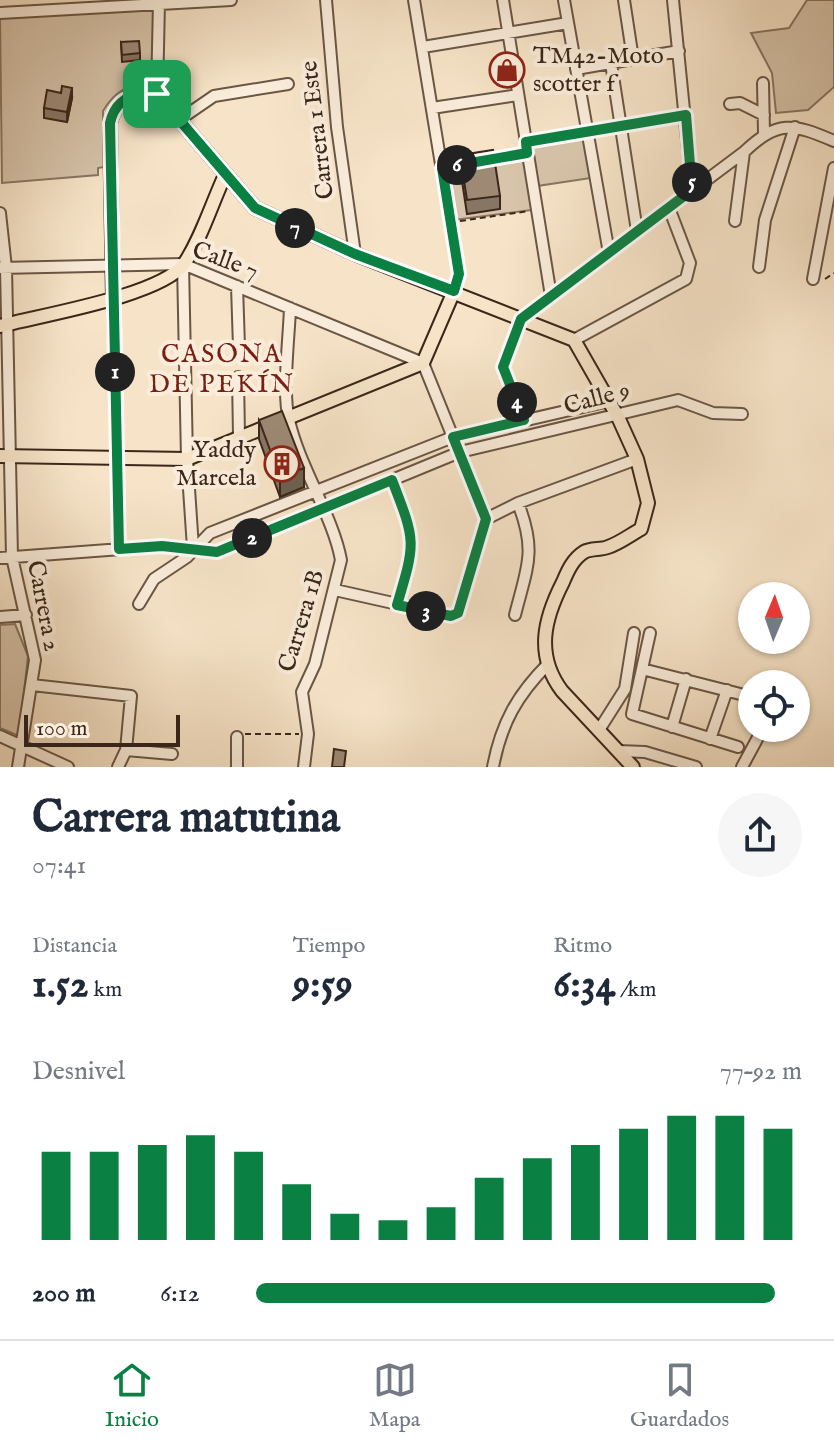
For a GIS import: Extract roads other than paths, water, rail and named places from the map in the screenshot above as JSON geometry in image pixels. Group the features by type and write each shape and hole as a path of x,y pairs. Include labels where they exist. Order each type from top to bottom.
{"main road":[{"path":"113,297 110,123 112,114 125,99 143,93 157,94 255,208 355,254 574,340 618,417 637,459 648,503 641,529 607,548 586,551 573,561 549,611 544,632 548,664 552,678 633,767"},
{"path":"3,325 113,297 163,280 183,264 225,175"},
{"path":"4,456 187,459 423,363 454,291"}],"street":[{"path":"0,13 231,0"},
{"name":"Carrera 1 Este","path":"326,0 337,127 355,254"},
{"path":"414,0 459,274 454,291"},
{"path":"503,0 551,296"},
{"path":"564,0 609,253"},
{"path":"624,0 633,59"},
{"path":"673,0 692,190"},
{"path":"157,94 159,3"},
{"path":"423,47 568,23"},
{"path":"576,69 679,51"},
{"path":"611,63 637,231"},
{"path":"763,83 764,133"},
{"path":"179,120 214,96 288,84"},
{"path":"432,108 518,95"},
{"path":"730,104 740,103 764,115"},
{"path":"588,131 686,115"},
{"path":"759,267 765,220 795,127"},
{"path":"524,420 503,367 521,319 744,152 764,133 776,128 795,127 834,141"},
{"path":"735,221 744,152"},
{"path":"813,279 834,168"},
{"path":"574,340 686,279 690,263 669,208"},
{"name":"Carrera 2","path":"0,213 4,456 12,557 35,660 24,746 18,767"},
{"path":"139,604 154,579 187,557 193,548 187,459 183,264"},
{"name":"Calle 7","path":"3,268 183,264 423,363"},
{"path":"237,286 239,347"},
{"path":"113,297 119,549"},
{"path":"288,418 290,308"},
{"path":"335,590 451,616 458,613 486,519 423,363"},
{"path":"238,377 239,436"},
{"name":"Calle 9","path":"0,558 119,549 193,548 218,556 321,509 460,452 618,417 678,400 713,413 742,414"},
{"name":"Calle 9","path":"193,548 210,533 453,437 609,401"},
{"name":"Carrera 1B","path":"288,418 314,492 338,544 341,560 315,664 302,692 308,734 304,767"},
{"path":"486,519 518,503 637,459"},
{"path":"392,480 413,536 412,553 397,605"},
{"path":"515,615 531,549 530,535 518,503"},
{"path":"0,617 26,615"},
{"path":"599,730 625,689 634,633"},
{"path":"650,633 632,714 738,747"},
{"path":"493,767 507,717 526,686 548,664"},
{"path":"642,669 738,693"},
{"path":"672,727 686,679"},
{"path":"32,685 131,696 126,750 118,767"},
{"path":"710,739 727,690"},
{"path":"0,736 68,767"},
{"path":"237,737 237,767"},
{"path":"742,767 755,742"},
{"path":"126,750 172,754"},
{"path":"618,751 645,752 696,767"}],"place":[{"name":"TM42-Moto scotter f","path":"507,70"},
{"name":"Yaddy Marcela","path":"282,464"}],"district":[{"name":"CASONA DE PEKÍN","path":"222,369"}]}
